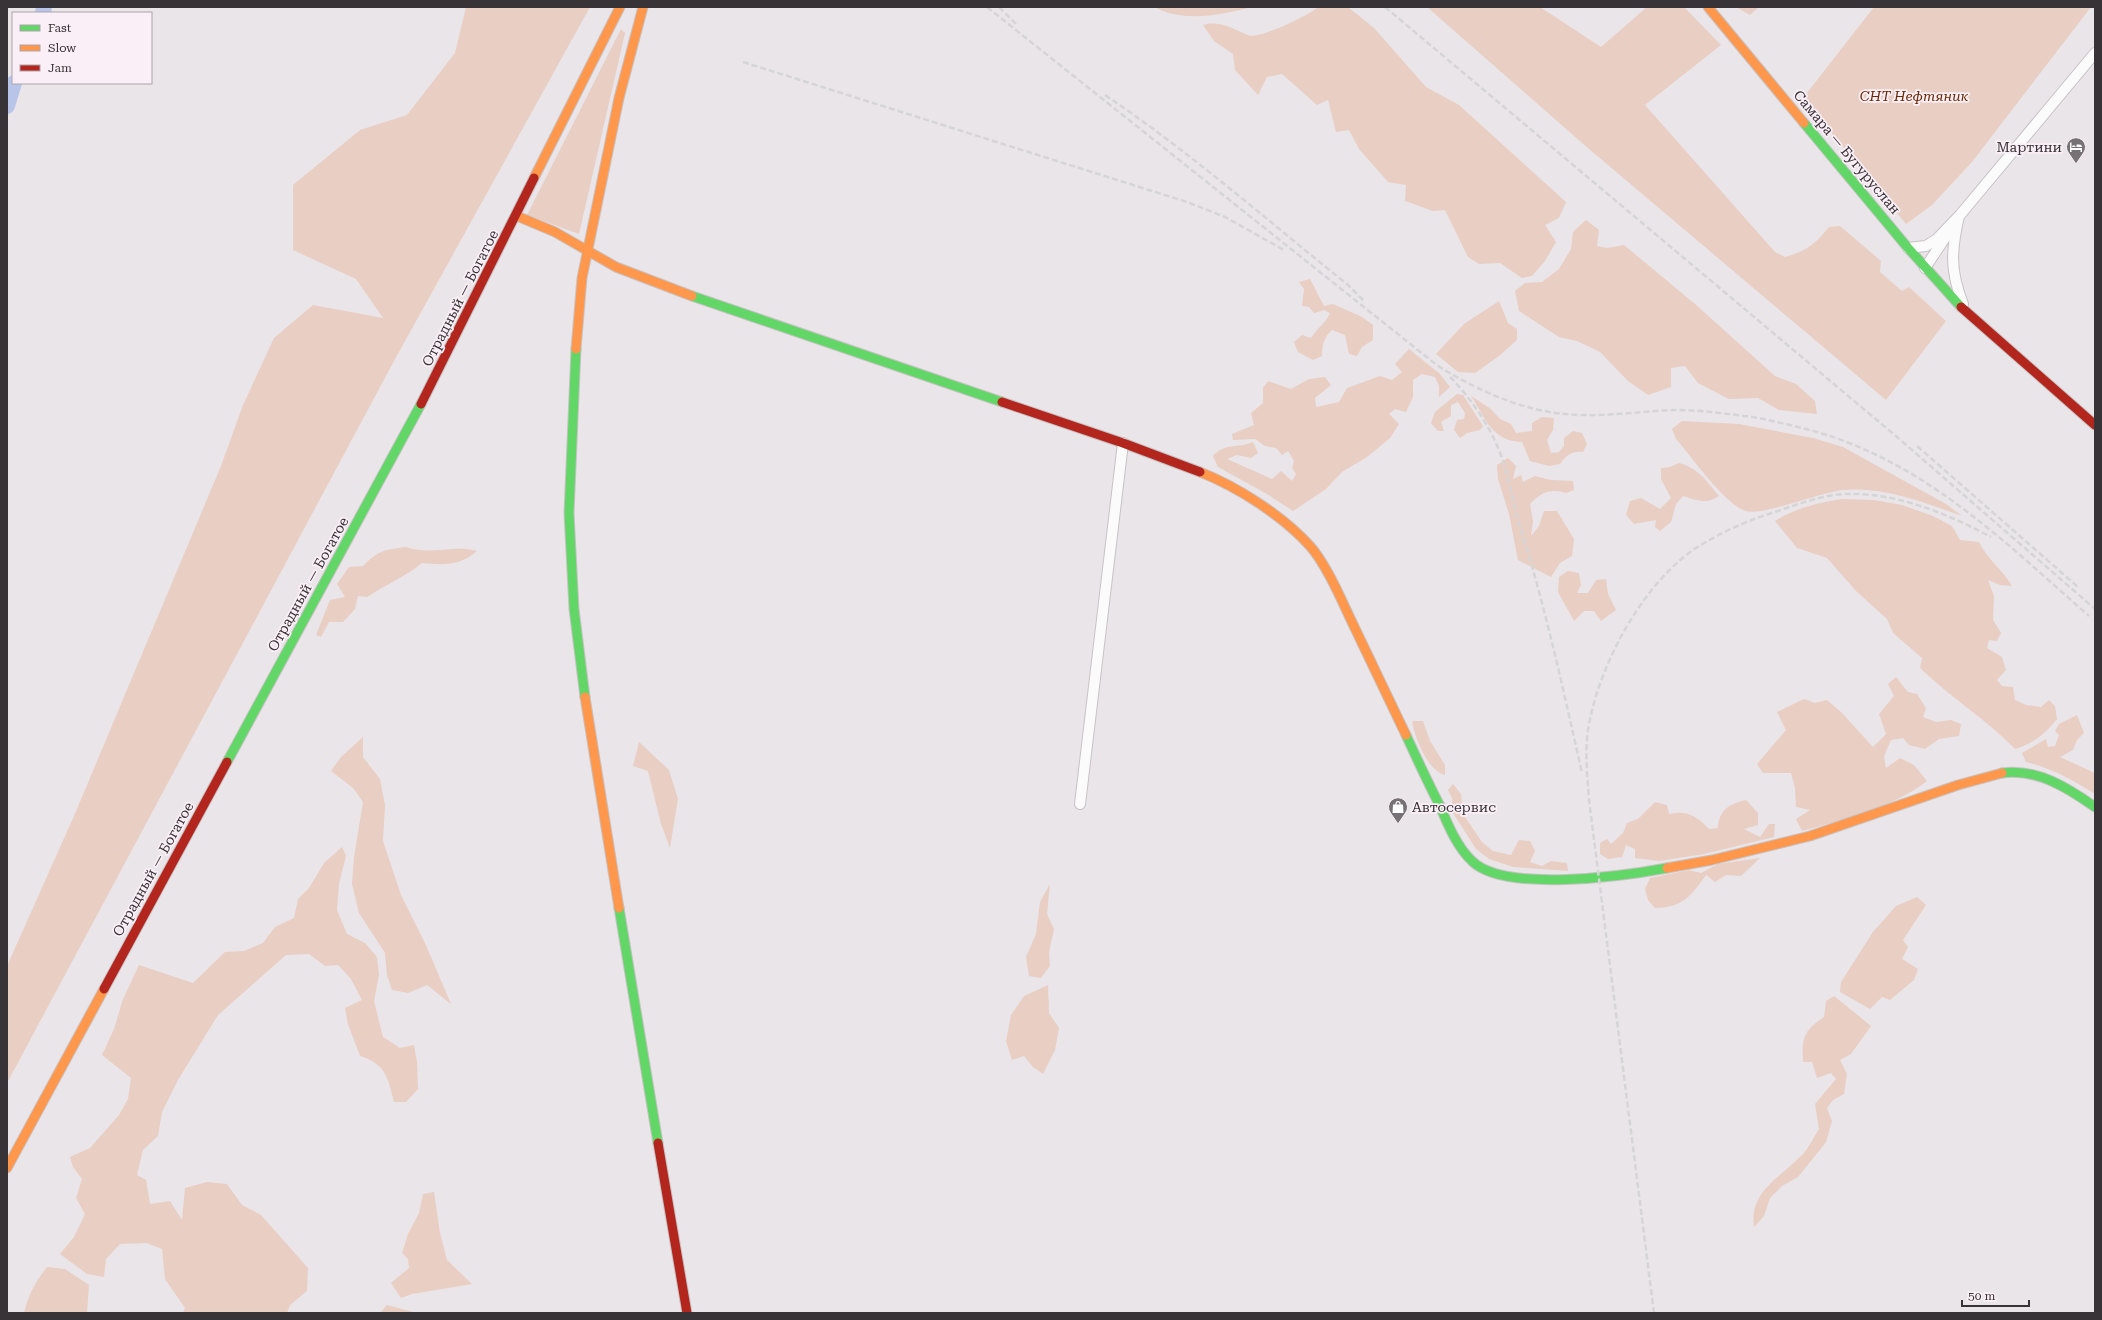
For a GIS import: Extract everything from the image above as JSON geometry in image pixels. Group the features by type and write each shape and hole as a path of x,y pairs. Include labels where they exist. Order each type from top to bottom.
{"street":[{"name":"Отрадный — Богатое","path":"7,1168 422,405 620,7"},
{"path":"643,7 619,98 587,251 576,338 569,513 579,661 589,733 687,1313"},
{"name":"Самара — Бугуруслан","path":"1708,7 1908,248 1966,313 2095,426"},
{"path":"1908,248 1926,246 1937,239 1960,214 2095,53"},
{"path":"1925,268 1960,214"},
{"path":"1960,214 1953,241 1952,261 1955,283 1966,313"},
{"path":"517,216 555,232 616,267 690,295 1123,444 1215,478 1240,491 1290,527 1311,547 1337,590 1447,822 1462,848 1476,865 1493,874 1516,878 1544,880 1598,878 1763,850 1840,827 1985,777 2012,772 2043,778 2064,787 2095,807"},
{"path":"1080,804 1123,444"}],"green space":[{"path":"466,7 590,7 394,361 7,1083 7,966 74,816 221,466 243,405 274,338 313,305 383,318 356,279 293,250 293,185 360,130 407,115 455,53"},
{"path":"1154,7 1252,7 1215,15 1190,16 1166,12"},
{"path":"1318,7 1348,7 1374,28 1426,87 1459,105 1566,202 1559,218 1545,225 1556,242 1545,261 1532,276 1522,278 1500,263 1479,264 1468,257 1445,210 1433,211 1405,201 1406,185 1388,182 1359,149 1349,130 1336,132 1328,100 1317,105 1282,74 1267,77 1258,95 1235,70 1233,54 1214,41 1203,25 1222,25 1250,36 1265,33 1285,25"},
{"path":"1427,7 1540,7 1601,47 1647,7 1684,7 1721,45 1645,105 1775,252 1785,257 1799,252 1815,242 1829,227 1840,226 1881,261 1880,272 1902,291 1909,287 1946,321 1886,400 1589,149"},
{"path":"1736,7 1759,7 1750,15"},
{"name":"СНТ Нефтяник","path":"1874,7 2091,7 1972,162 1932,205 1906,224 1803,98"},
{"path":"621,29 625,33 579,234 527,215"},
{"path":"1586,220 1599,230 1597,246 1607,248 1624,245 1695,304 1775,376 1796,384 1815,401 1817,414 1779,410 1758,398 1729,399 1698,383 1685,366 1671,368 1671,387 1648,395 1628,381 1600,352 1577,341 1559,337 1519,311 1515,291 1525,283 1542,282 1559,269 1571,249 1573,232"},
{"path":"1310,279 1324,306 1333,304 1362,317 1373,325 1373,340 1362,347 1357,356 1349,354 1345,335 1332,330 1327,335 1324,342 1322,356 1313,360 1298,352 1294,342 1302,335 1311,338 1330,313 1324,310 1314,313 1309,307 1302,306 1304,289 1299,282"},
{"path":"1499,301 1508,323 1517,329 1517,340 1499,356 1475,373 1458,372 1436,354 1464,324"},
{"path":"1409,349 1440,374 1450,387 1439,397 1439,386 1435,377 1422,374 1413,380 1413,397 1406,412 1395,409 1389,414 1399,424 1390,438 1367,457 1342,472 1326,489 1293,511 1267,494 1218,467 1213,456 1222,449 1253,442 1258,453 1251,458 1237,455 1227,459 1272,479 1281,471 1292,481 1296,474 1292,468 1294,461 1288,451 1282,455 1276,448 1265,446 1255,439 1233,440 1232,434 1254,425 1251,413 1263,403 1263,388 1268,381 1291,389 1309,379 1325,377 1331,385 1315,398 1316,407 1339,402 1347,388 1380,376 1392,380 1402,372 1395,364"},
{"path":"1457,394 1463,395 1483,426 1480,430 1467,433 1460,438 1454,430 1457,420 1464,419 1465,413 1458,402 1451,405 1451,416 1441,422 1444,431 1438,431 1431,423 1435,412"},
{"path":"1471,396 1491,409 1500,419 1511,424 1516,433 1532,431 1532,423 1542,417 1554,418 1553,430 1547,440 1551,453 1559,452 1564,446 1564,438 1573,431 1582,433 1587,444 1583,452 1575,452 1570,454 1560,464 1549,466 1530,461 1522,442 1512,441 1496,433 1490,427"},
{"path":"1682,421 1739,424 1813,438 1843,447 1946,504 1962,516 1889,493 1859,489 1834,492 1766,510 1754,512 1746,511 1728,500 1709,480 1676,439 1672,429"},
{"path":"1508,458 1516,466 1513,479 1521,475 1523,482 1535,476 1551,480 1573,481 1574,490 1566,493 1556,491 1546,492 1530,504 1533,521 1531,536 1539,526 1544,511 1557,511 1574,539 1572,556 1560,563 1551,577 1518,560 1509,514 1498,479 1497,465"},
{"path":"1679,463 1692,468 1697,472 1706,480 1719,496 1714,499 1701,501 1683,496 1676,504 1671,522 1660,531 1655,527 1656,520 1634,524 1626,515 1630,501 1641,498 1660,509 1671,498 1661,479 1661,468 1670,467"},
{"path":"1842,499 1874,500 1902,505 1933,516 1952,526 1960,540 1979,542 1986,554 2004,574 2012,586 2000,585 1988,580 1994,596 1993,620 2001,633 1997,641 1989,640 1987,648 2002,657 2006,670 1997,680 2002,686 2013,687 2015,700 2026,705 2041,707 2049,700 2055,706 2057,719 2043,734 2028,744 2015,749 2004,738 1943,689 1920,668 1922,658 1893,633 1887,619 1856,591 1827,558 1797,548 1775,521 1783,516 1807,507"},
{"path":"406,547 425,550 468,549 477,551 471,556 458,562 445,564 422,563 409,573 367,597 358,596 355,609 343,622 329,622 321,637 316,635 330,600 345,597 337,584 349,567 363,566 373,557 382,552"},
{"path":"1568,571 1579,573 1581,585 1577,593 1588,593 1596,580 1606,579 1608,594 1616,610 1601,621 1594,611 1584,611 1574,621 1558,592 1559,577"},
{"path":"1896,677 1908,692 1917,694 1926,708 1923,717 1936,722 1951,720 1961,724 1959,736 1939,739 1925,749 1909,745 1903,738 1891,740 1884,756 1886,768 1900,758 1914,765 1927,781 1899,798 1867,812 1802,831 1796,819 1810,810 1796,807 1795,788 1791,773 1763,773 1757,764 1786,730 1777,712 1804,699 1815,703 1827,700 1841,712 1873,747 1886,734 1879,714 1894,696 1888,684"},
{"path":"2077,715 2084,733 2077,740 2073,750 2060,757 2095,773 2095,794 2062,775 2026,762 2022,753 2046,739 2048,747 2055,746 2059,735 2055,731 2059,724"},
{"path":"1412,721 1423,721 1430,741 1445,765 1445,775 1433,767 1427,760 1419,744"},
{"path":"363,737 363,757 380,779 385,805 383,841 401,895 425,943 451,1004 427,985 408,993 392,990 387,975 385,953 359,913 352,884 354,857 363,802 353,788 331,771 341,757"},
{"path":"639,742 669,770 678,799 670,848 661,824 648,771 633,766"},
{"path":"1453,784 1461,794 1463,814 1482,842 1493,851 1511,855 1519,840 1530,841 1535,851 1530,862 1542,866 1551,861 1567,863 1568,871 1513,867 1489,859 1476,849 1453,813 1452,798 1448,790"},
{"path":"1746,800 1758,813 1758,825 1744,829 1760,837 1769,824 1775,824 1774,837 1704,854 1659,861 1635,858 1635,849 1626,845 1622,857 1608,859 1600,854 1600,843 1607,839 1611,844 1623,833 1627,823 1638,819 1655,802 1667,805 1669,814 1681,813 1696,817 1709,829 1718,828 1720,817 1726,809"},
{"path":"342,847 346,856 339,884 337,910 347,934 365,943 377,957 379,975 374,1001 383,1037 400,1048 414,1045 417,1062 418,1089 406,1102 394,1102 390,1086 381,1068 369,1059 360,1056 348,1024 345,1008 362,1000 351,979 338,965 325,966 309,954 286,955 218,1015 178,1080 162,1112 158,1136 143,1150 137,1175 146,1180 150,1204 170,1201 182,1220 185,1188 207,1182 227,1184 242,1205 261,1215 308,1268 307,1291 290,1305 287,1313 183,1313 185,1308 165,1279 162,1249 146,1243 120,1244 106,1259 104,1277 87,1274 60,1254 74,1237 85,1214 76,1198 82,1179 73,1167 70,1157 90,1148 119,1115 128,1099 131,1078 102,1055 114,1029 123,999 139,965 193,983 225,952 244,951 263,943 275,927 294,918 298,899 309,888 324,863"},
{"path":"1760,858 1741,876 1726,875 1715,882 1706,875 1690,895 1672,906 1655,908 1648,900 1645,889 1650,878 1689,870 1701,873 1718,864"},
{"path":"1050,884 1047,914 1054,929 1049,952 1050,966 1041,978 1029,976 1026,957 1036,934 1040,902"},
{"path":"1917,897 1926,905 1903,940 1908,947 1902,959 1918,969 1914,980 1890,1000 1882,997 1870,1009 1840,992 1841,982 1873,932 1896,906"},
{"path":"1048,985 1049,1013 1059,1028 1055,1050 1043,1074 1033,1067 1024,1056 1012,1060 1006,1041 1011,1015 1024,996"},
{"path":"1834,996 1871,1026 1851,1054 1840,1060 1847,1074 1844,1094 1833,1100 1827,1108 1832,1121 1826,1142 1798,1177 1782,1186 1770,1198 1764,1216 1754,1227 1756,1204 1761,1195 1775,1179 1803,1154 1819,1129 1815,1104 1836,1079 1831,1073 1817,1078 1812,1062 1803,1062 1803,1047 1805,1036 1808,1031 1824,1017 1826,1001"},
{"path":"434,1192 440,1233 447,1260 472,1284 412,1294 401,1298 391,1283 409,1268 408,1259 402,1253 408,1234 419,1213 423,1194"},
{"path":"47,1267 65,1269 89,1285 87,1313 24,1313 33,1288"},
{"path":"387,1305 417,1313 380,1313"}],"waterway":[{"path":"43,12 44,7"},
{"path":"7,106 14,84"}],"railway":[{"path":"987,7 1438,366 1455,376 1506,400 1543,411 1581,415 1675,410 1710,412 1761,418 1842,440 1883,458 1915,476 1947,497 2006,543 2089,616"},
{"path":"999,7 1017,25"},
{"path":"1385,7 1897,437 2095,609"},
{"path":"743,62 1187,202 1225,217 1284,250"},
{"path":"1105,95 1198,163 1348,285 1363,300"},
{"path":"1450,377 1466,395 1487,425 1502,458 1545,616 1582,773"},
{"path":"1917,446 2078,587"},
{"path":"1654,1313 1589,800 1586,760 1588,729 1596,696 1605,671 1628,624 1643,601 1659,581 1677,563 1696,548 1715,537 1734,527 1765,515 1828,496 1864,494 1921,506 1957,520 1991,537"}],"traffic: fast":[{"path":"1804,123 1908,248 1961,307"},
{"path":"692,296 1002,402"},
{"path":"576,349 569,513 574,609 585,697"},
{"path":"227,762 421,404"},
{"path":"1406,735 1457,842 1472,861 1488,871 1510,877 1565,880 1623,875 1667,868"},
{"path":"2002,773 2015,772 2028,774 2052,781 2095,807"},
{"path":"619,908 658,1143"}],"traffic: slow":[{"path":"534,178 620,7"},
{"path":"576,349 582,278 619,98 643,7"},
{"path":"1708,7 1804,123"},
{"path":"517,216 555,232 616,267 692,296"},
{"path":"1200,472 1215,478 1259,503 1287,524 1316,553 1338,592 1406,735"},
{"path":"585,697 619,908"},
{"path":"1667,868 1712,860 1810,836 1958,785 2002,773"},
{"path":"7,1168 104,989"}],"traffic: jam":[{"path":"421,404 534,178"},
{"path":"1961,307 2095,425"},
{"path":"1002,402 1123,443 1200,472"},
{"path":"104,989 227,762"},
{"path":"658,1143 687,1313"}],"place":[{"name":"Мартини","path":"2076,164"},
{"name":"Автосервис","path":"1398,824"}]}
